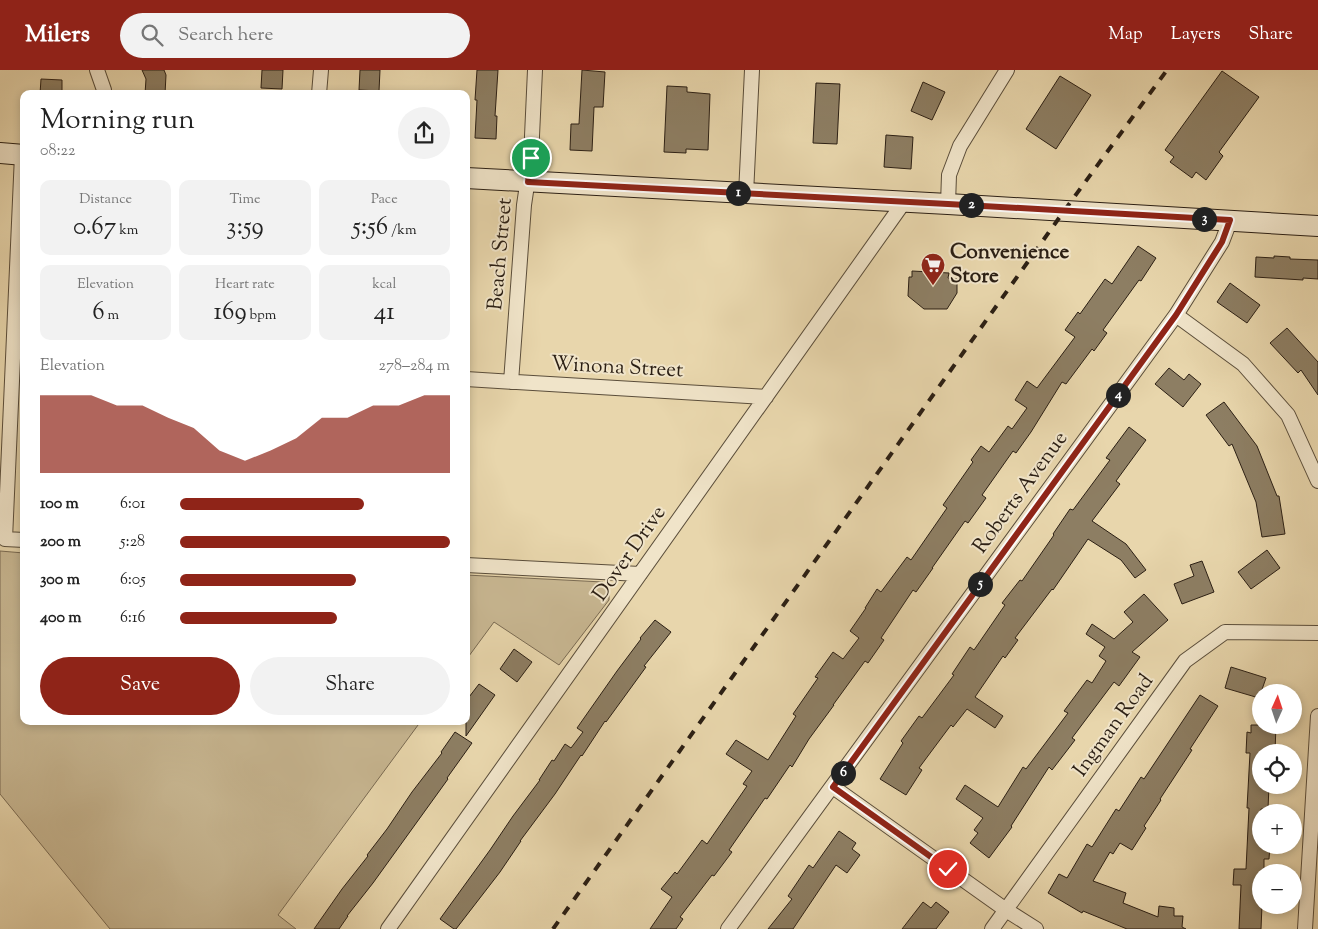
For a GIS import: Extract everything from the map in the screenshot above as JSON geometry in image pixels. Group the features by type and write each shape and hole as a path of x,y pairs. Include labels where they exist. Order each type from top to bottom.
{"main road":[{"path":"0,153 20,155"},
{"path":"470,178 1318,226"}],"street":[{"path":"97,70 104,90"},
{"path":"319,90 321,70"},
{"name":"Beach Street","path":"511,382 524,205 531,158 535,70"},
{"path":"746,194 752,70"},
{"path":"948,204 950,175 960,146 1007,70"},
{"name":"Dover Drive","path":"388,929 904,202"},
{"name":"Roberts Avenue","path":"728,929 1176,315 1222,242 1230,220"},
{"path":"20,274 18,354 5,540 20,540"},
{"path":"1176,315 1243,364 1288,415 1318,481"},
{"name":"Winona Street","path":"470,379 766,397"},
{"path":"470,565 640,574"},
{"name":"Ingman Road","path":"992,929 1185,661 1225,632 1318,633"},
{"path":"1305,929 1318,716"},
{"path":"833,787 1006,910 1036,929"}],"shaded area":[{"path":"0,551 20,553 20,725 418,725 278,915 296,929 110,929 0,794"},
{"path":"470,575 603,582 609,590 609,600 559,665 494,622 470,655"}],"building":[{"path":"142,70 164,70 166,75 165,90 145,90 146,79"},
{"path":"262,70 283,70 282,89 261,88"},
{"path":"360,70 380,70 379,90 359,90"},
{"path":"477,70 498,70 495,116 497,116 496,139 475,138"},
{"path":"582,70 605,72 603,107 594,107 592,151 570,150 571,124 579,124"},
{"path":"1222,71 1259,97 1219,152 1223,156 1206,180 1196,172 1192,178 1170,162 1174,157 1165,150"},
{"path":"1060,76 1091,95 1056,149 1026,129"},
{"path":"41,79 62,80 62,90 40,90"},
{"path":"923,82 945,92 932,120 911,111"},
{"path":"816,83 840,84 837,144 813,143"},
{"path":"667,86 687,87 687,92 710,94 708,150 686,149 686,153 664,152"},
{"path":"886,135 913,137 911,169 884,167"},
{"path":"1138,246 1156,258 1141,281 1139,280 1103,330 1107,333 1094,351 1092,349 1066,384 1062,382 1031,432 1016,453 1013,451 982,495 986,498 968,523 965,521 916,592 913,590 881,638 884,640 868,663 865,661 809,739 792,767 790,765 767,799 765,798 729,850 732,852 680,917 683,919 676,929 650,929 672,897 661,889 675,872 677,874 702,840 707,844 747,786 743,784 752,771 726,754 736,740 768,760 796,716 793,714 818,678 815,677 833,652 843,659 859,638 850,631 877,589 881,592 907,557 911,560 947,508 943,505 973,462 971,460 981,446 989,452 1008,426 1012,429 1027,408 1015,400 1027,381 1037,388 1075,337 1065,330 1078,312 1080,314 1105,279 1112,284"},
{"path":"1274,256 1290,257 1290,259 1318,260 1318,279 1255,277 1256,257 1274,258"},
{"name":"Convenience Store","path":"912,271 949,273 948,278 957,279 957,293 947,309 924,309 908,296 909,277 912,277"},
{"path":"1230,283 1260,305 1247,323 1217,302"},
{"path":"1287,328 1318,362 1318,395 1301,370 1298,373 1270,343"},
{"path":"1169,368 1184,380 1189,374 1201,384 1183,407 1155,384"},
{"path":"1224,402 1257,446 1277,496 1279,496 1285,534 1262,537 1256,502 1232,444 1229,446 1206,415"},
{"path":"1129,427 1146,440 1116,481 1120,484 1092,521 1126,544 1146,570 1135,578 1121,560 1088,539 1053,590 1015,638 1018,640 1005,658 1003,656 975,697 1003,716 995,728 967,709 953,727 951,725 919,768 922,770 906,795 880,779 903,743 901,741 919,716 922,718 954,675 952,674 970,647 974,650 1005,605 1002,603 1020,580 1022,581 1070,509 1073,510 1110,460 1106,458"},
{"path":"1267,550 1280,568 1251,589 1238,572"},
{"path":"1202,561 1214,592 1182,604 1174,584 1194,576 1190,565"},
{"path":"1144,594 1168,620 1132,652 1140,657 1119,686 1114,682 1072,738 1075,740 1052,770 1049,767 1012,827 989,858 970,843 978,833 974,830 983,818 956,799 965,785 998,807 1023,767 1026,769 1068,713 1064,711 1087,680 1092,683 1106,661 1099,656 1105,647 1086,634 1092,624 1114,639 1133,622 1124,612"},
{"path":"655,620 671,632 644,666 646,667 605,721 500,872 456,929 454,929 440,919 540,780 552,760 554,761 565,744 571,748 583,732 577,728 640,638"},
{"path":"514,649 532,662 517,682 500,669"},
{"path":"1231,667 1266,678 1264,684 1252,684 1252,696 1225,688"},
{"path":"479,684 495,695 466,736 466,725 470,725 470,696"},
{"path":"1200,695 1218,706 1160,799 1144,826 1146,828 1132,850 1120,843 1113,854 1110,852 1093,881 1126,893 1123,903 1158,917 1159,906 1174,908 1174,916 1183,916 1182,927 1186,929 1127,929 1083,911 1082,913 1048,893 1059,874 1067,878 1087,844 1092,847 1116,809 1119,811 1141,777 1144,779"},
{"path":"1252,725 1252,734 1276,734 1275,744 1252,744 1252,794 1269,794 1268,804 1252,804 1252,854 1269,854 1269,859 1264,859 1264,864 1252,864 1252,914 1262,914 1261,929 1239,929 1241,885 1233,885 1234,869 1246,869 1250,753 1246,753 1247,732 1251,733"},
{"path":"455,732 472,743 448,779 339,929 314,929 442,753"},
{"path":"839,831 856,843 852,849 860,855 847,873 836,865 793,929 768,929 792,899 788,896 809,865 813,868"},
{"path":"923,902 931,908 936,902 949,912 936,929 902,929"}],"railway":[{"path":"553,929 1064,211 1167,70"}],"place":[{"name":"Convenience Store","path":"933,286"}],"route":[{"path":"531,158 528,182 1230,220 1222,242 1176,315 833,787 948,869"}]}
